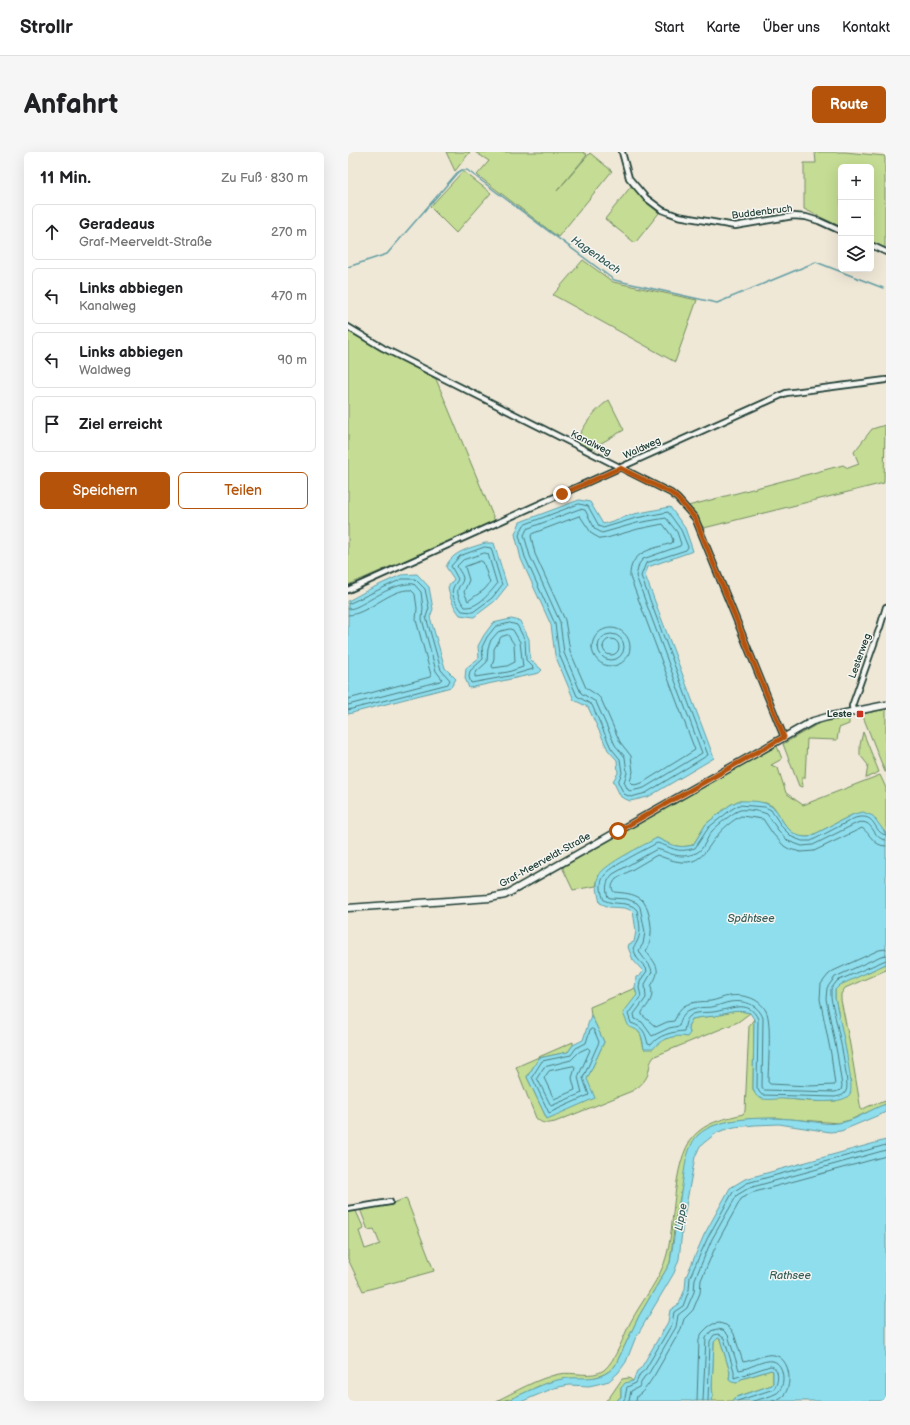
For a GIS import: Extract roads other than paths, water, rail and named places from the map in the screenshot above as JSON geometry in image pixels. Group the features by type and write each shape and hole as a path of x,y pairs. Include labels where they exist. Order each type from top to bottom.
{"main road":[{"name":"Graf-Meerveldt-Straße","path":"348,908 490,898 505,895 784,737 819,719 886,705"}],"street":[{"name":"Buddenbruch","path":"622,152 629,178 646,198 662,210 678,216 735,226 793,216 806,217 838,230"},
{"path":"874,246 886,252"},
{"name":"Kanalweg","path":"348,327 383,348 671,493 677,498 695,518 784,737"},
{"name":"Waldweg","path":"348,590 786,393 886,380"},
{"name":"Lesterweg","path":"853,711 852,706 886,607"},
{"path":"348,1209 390,1202"}],"water":[{"path":"579,500 590,502 603,524 634,514 670,507 685,528 693,551 648,567 645,575 714,758 648,797 630,801 621,797 613,781 618,773 617,760 608,750 588,707 574,700 555,655 551,625 521,559 515,534 520,522"},
{"path":"485,543 494,543 507,586 495,601 474,617 460,615 452,602 448,587 454,579 446,567 457,554"},
{"path":"417,574 429,587 433,609 430,617 445,668 456,679 451,687 348,714 348,601 401,575"},
{"path":"511,619 520,621 529,639 530,659 542,670 539,673 469,688 465,678 466,668 479,658 478,646 484,635 493,623"},
{"name":"Spähtsee","path":"738,801 756,801 768,805 776,810 792,832 804,837 809,837 854,814 863,812 873,816 886,835 886,964 840,985 835,990 835,998 846,1048 850,1077 850,1094 845,1098 819,1101 763,1099 758,1097 753,1089 754,1019 750,1013 736,1011 692,1019 688,1026 690,1033 687,1037 678,1036 668,1038 660,1042 653,1049 644,1049 641,1035 637,1030 629,1027 623,1013 637,995 635,988 636,977 640,976 643,971 633,960 628,947 629,944 634,942 636,931 633,911 625,908 609,907 600,903 597,885 599,875 617,860 657,838 675,846 683,847 693,845 706,824 730,805"},
{"path":"591,1015 604,1042 587,1079 595,1098 547,1119 527,1077 539,1058 568,1052 573,1045 583,1040"},
{"name":"Lippe","path":"886,1104 886,1112 841,1131 830,1132 779,1124 755,1125 734,1127 718,1132 710,1138 700,1146 695,1157 683,1222 679,1259 674,1273 635,1339 626,1362 618,1373 609,1381 598,1384 589,1386 569,1385 554,1388 523,1401 506,1401 541,1385 562,1379 596,1377 609,1372 615,1366 639,1316 670,1263 686,1160 689,1150 698,1135 707,1128 719,1124 747,1119 776,1118 806,1120 829,1124 844,1122"},
{"name":"Rathsee","path":"886,1140 886,1401 732,1401 734,1398 772,1385 773,1371 771,1370 741,1379 737,1383 732,1382 729,1380 730,1372 720,1339 718,1338 714,1342 712,1401 616,1401 621,1397 621,1388 625,1383 633,1381 637,1371 641,1368 668,1322 670,1310 679,1304 685,1289 686,1277 704,1235 730,1188 745,1179"}],"waterway":[{"name":"Hagenbach","path":"348,267 387,254 457,173 462,170 467,170 614,280 717,303 816,262 883,288"}],"place":[{"name":"Leste","path":"860,714"}]}
